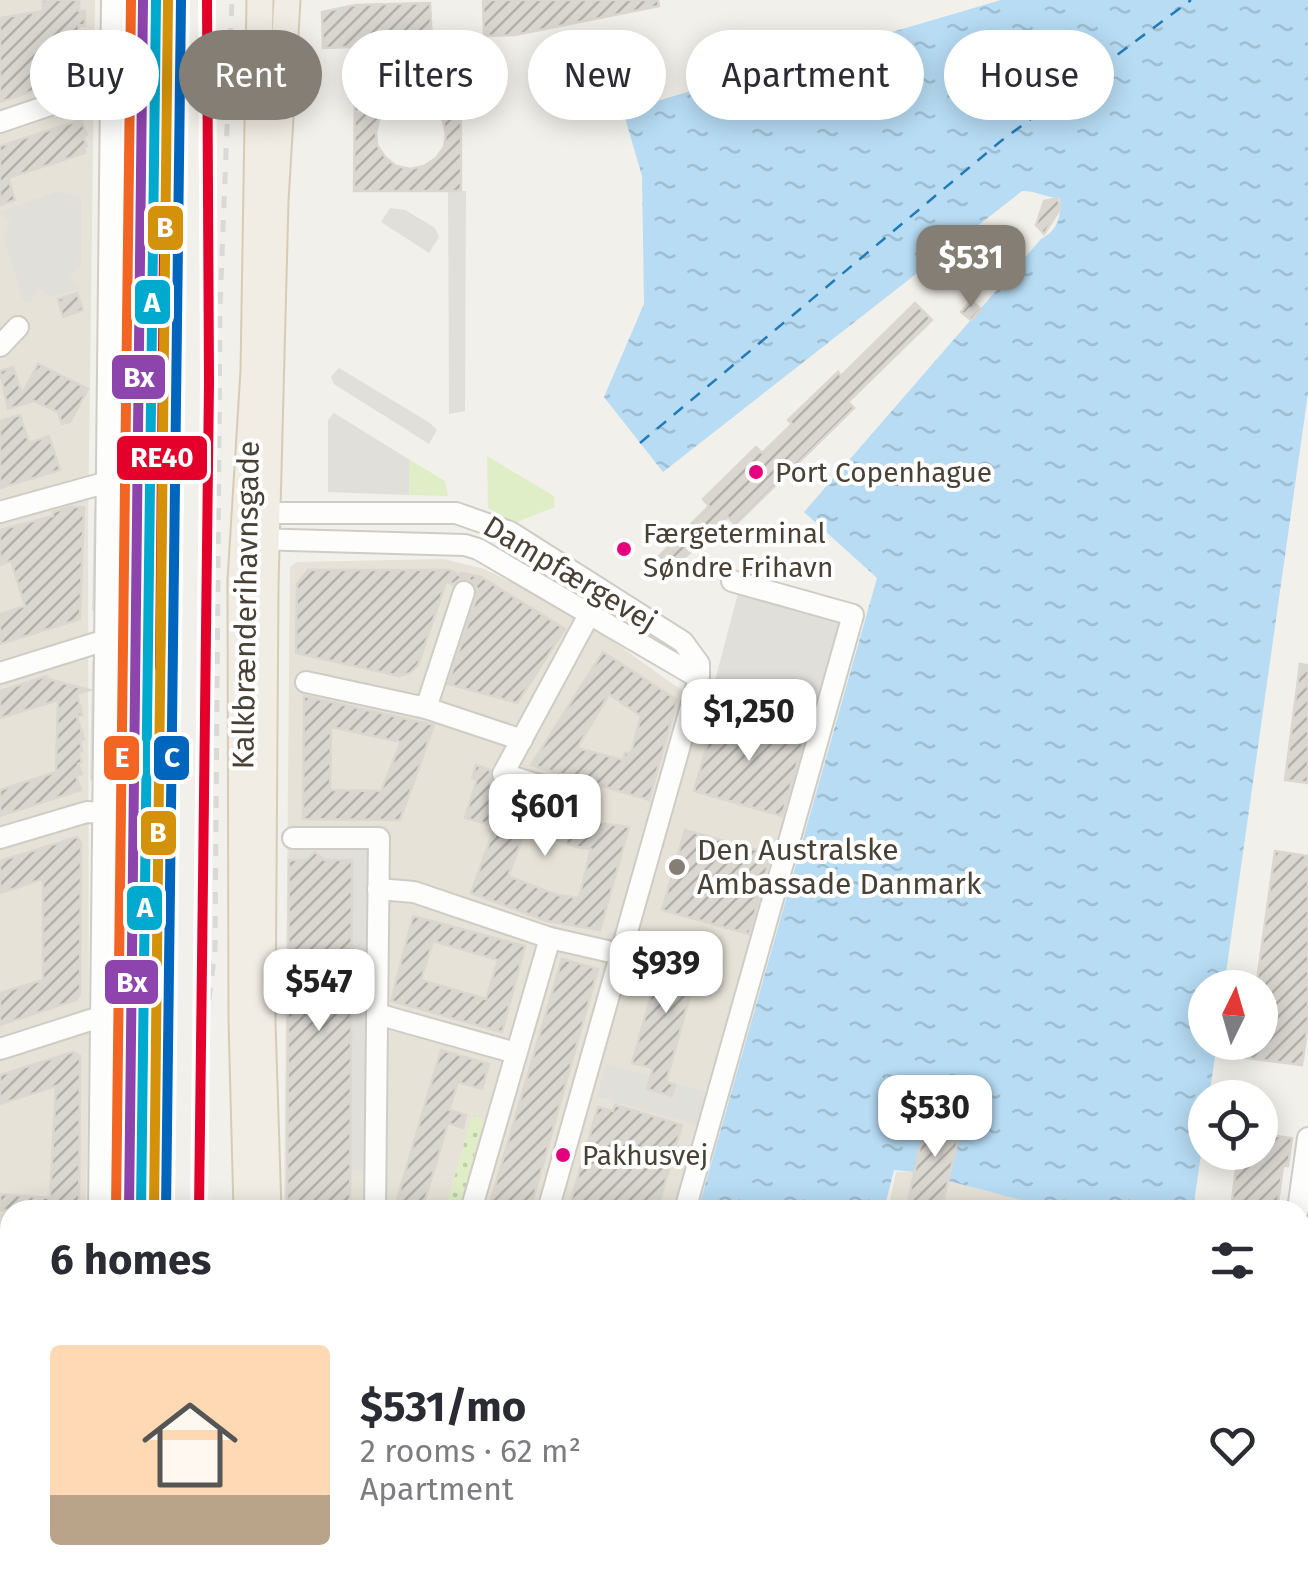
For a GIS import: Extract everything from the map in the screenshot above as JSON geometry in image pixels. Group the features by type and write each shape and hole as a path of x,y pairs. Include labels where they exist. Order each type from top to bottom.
{"main road":[{"name":"Kalkbrænderihavnsgade","path":"260,0 254,371 268,1200"},
{"name":"Kalkbrænderihavnsgade","path":"247,1200 242,1020 255,526 287,0"}],"street":[{"path":"112,0 112,30"},
{"path":"0,122 30,112"},
{"path":"99,1200 112,120"},
{"path":"0,346 18,326"},
{"path":"0,512 108,482"},
{"name":"Dampfærgevej","path":"255,526 358,542 382,534 459,527"},
{"name":"Dampfærgevej","path":"255,526 459,527 510,532 682,642 699,671"},
{"name":"Dampfærgevej","path":"459,527 465,545 493,555 699,671"},
{"path":"688,1200 853,615 732,581"},
{"path":"426,708 464,592"},
{"path":"552,789 504,774 590,612"},
{"path":"0,673 106,640"},
{"path":"551,1200 699,671"},
{"path":"306,682 426,708 522,740"},
{"path":"0,838 88,812 105,813"},
{"path":"293,838 379,838 375,1200"},
{"path":"378,889 414,892 550,938 620,954"},
{"path":"473,1200 550,938"},
{"path":"377,1014 516,1053"},
{"path":"0,1049 100,1016"},
{"path":"1299,1200 1308,1138"}],"shaded area":[{"path":"0,0 95,0 95,30 30,30 30,120 93,120 86,1200 0,1200"},
{"path":"59,191 81,197 81,265 69,278 83,288 51,297 38,289 30,303 23,300 4,237 10,221 0,212"},
{"path":"448,191 466,191 465,411 449,414"},
{"path":"390,208 405,210 435,228 439,237 429,253 381,222"},
{"path":"339,368 430,423 437,430 429,444 334,384 331,377"},
{"path":"334,413 410,460 409,495 328,492 328,420"},
{"path":"94,509 104,514 103,618 92,610"},
{"path":"444,559 484,569 571,611 684,692 825,736 690,1200 284,1200 290,567 297,562"},
{"path":"738,593 845,621 809,738 708,707"},
{"path":"92,661 102,666 98,785 90,780"},
{"path":"289,826 359,826 359,839 376,839 374,1170 349,1170 351,860 289,860"},
{"path":"606,1064 710,1093 701,1126 597,1097"},
{"path":"947,1104 962,1123 950,1181 1021,1200 890,1200 896,1172 914,1172 927,1114"}],"green space":[{"path":"487,456 554,496 555,507 515,523 488,508"},
{"path":"410,460 445,481 448,496 409,495"},
{"path":"472,1116 484,1119 462,1200 448,1200"}],"water":[{"path":"1001,0 1308,0 1308,393 1226,970 1188,970 1188,1060 1214,1060 1212,1080 1188,1080 1188,1170 1199,1170 1194,1200 1021,1200 949,1181 962,1123 947,1104 938,1107 933,1116 927,1115 914,1172 894,1170 886,1200 701,1200 877,578 804,512 1051,232 1059,217 1060,198 1022,191 663,472 604,397 644,304 642,176 626,120 666,120 666,98 686,92 686,120 924,120 924,30 899,30"}],"building":[{"path":"43,0 79,0 79,11 85,11 85,26 79,25 79,30 30,30 30,92 0,102 0,18 43,11"},
{"path":"483,0 658,0 659,6 515,35 508,35 508,30 484,30"},
{"path":"430,3 431,30 342,30 342,47 323,48 322,12 356,5"},
{"path":"81,120 87,135 83,136 85,153 8,178 15,200 0,205 0,146"},
{"path":"355,120 379,120 377,145 396,166 410,169 424,166 444,147 442,120 461,120 461,191 354,191"},
{"path":"1058,198 1060,209 1044,234 1036,225 1044,201"},
{"path":"1008,257 1018,265 1008,276 999,268"},
{"path":"77,293 83,310 63,317 58,299"},
{"path":"971,300 981,309 971,320 961,312"},
{"path":"915,303 932,320 848,402 854,408 735,525 728,517 664,577 651,564 709,506 703,499 756,447 762,453 792,424 788,420 838,372 841,376"},
{"path":"38,364 88,389 70,422 62,424 58,412 34,401 8,409 0,371 13,367 22,394"},
{"path":"20,415 29,443 49,436 60,470 0,488 0,421"},
{"path":"84,507 80,619 0,644 0,614 25,606 11,561 0,565 0,530 53,516 53,512"},
{"path":"308,570 450,570 460,576 461,573 481,577 565,629 517,703 448,684 477,596 477,588 469,579 446,582 418,665 410,673 399,676 296,653 297,584"},
{"path":"603,652 677,700 649,800 531,765","holes":["609,694 641,716 631,753 625,753 623,760 577,748"]},
{"path":"1300,664 1308,665 1308,783 1285,780"},
{"path":"47,676 89,690 77,694 82,715 77,717 84,739 80,740 82,751 78,752 82,774 76,776 81,790 0,816 0,790 56,772 58,700 0,718 0,691"},
{"path":"304,696 434,725 400,820 303,819","holes":["331,727 401,742 381,791 330,790"]},
{"path":"717,711 805,736 782,816 694,791"},
{"path":"476,765 490,770 491,790 584,821 629,827 600,930 547,921 471,893 495,826 465,818 477,779 472,778","holes":["526,829 591,849 579,898 557,895 508,876"]},
{"path":"685,830 771,854 749,934 662,910"},
{"path":"77,837 81,843 80,994 76,1000 0,1025 0,993 43,980 43,879 0,893 0,861"},
{"path":"1275,851 1308,856 1308,1024 1302,1065 1262,1060 1278,1060 1278,970 1258,970"},
{"path":"315,852 324,860 352,860 350,1200 287,1200 289,860 307,860"},
{"path":"413,916 525,946 502,1032 391,1001","holes":["433,941 498,960 486,999 421,980"]},
{"path":"665,946 701,956 666,1082 675,1085 672,1096 647,1089 653,1068 632,1063"},
{"path":"562,959 598,969 533,1200 491,1200"},
{"path":"441,1050 489,1064 482,1089 458,1082 449,1110 466,1115 463,1128 448,1123 425,1200 397,1200"},
{"path":"73,1052 80,1056 79,1200 0,1200 0,1194 50,1198 56,1086 0,1104 0,1075"},
{"path":"615,1105 682,1125 660,1200 571,1200 598,1107 613,1111"},
{"path":"947,1105 962,1123 943,1200 908,1200 927,1115"},
{"path":"1278,1136 1292,1138 1278,1200 1232,1200 1236,1170 1278,1170"}],"ferry route":[{"path":"640,443 1001,141 1191,0"}],"railway":[{"path":"200,1071 215,951 220,306 232,0"}],"transit line":[{"name":"E","path":"116,1200 131,0"},
{"name":"Bx","path":"129,1200 143,0"},
{"name":"A","path":"141,1200 156,0"},
{"name":"B","path":"154,1200 168,0"},
{"name":"C","path":"166,1200 181,0"},
{"name":"RE40","path":"199,1200 209,383 207,0"},
{"name":"RE40","path":"160,667 164,248"}],"place":[{"name":"Port Copenhague","path":"756,472"},
{"name":"Færgeterminal Søndre Frihavn","path":"624,549"},
{"name":"Den Australske Ambassade Danmark","path":"677,867"},
{"name":"Pakhusvej","path":"563,1155"}]}
